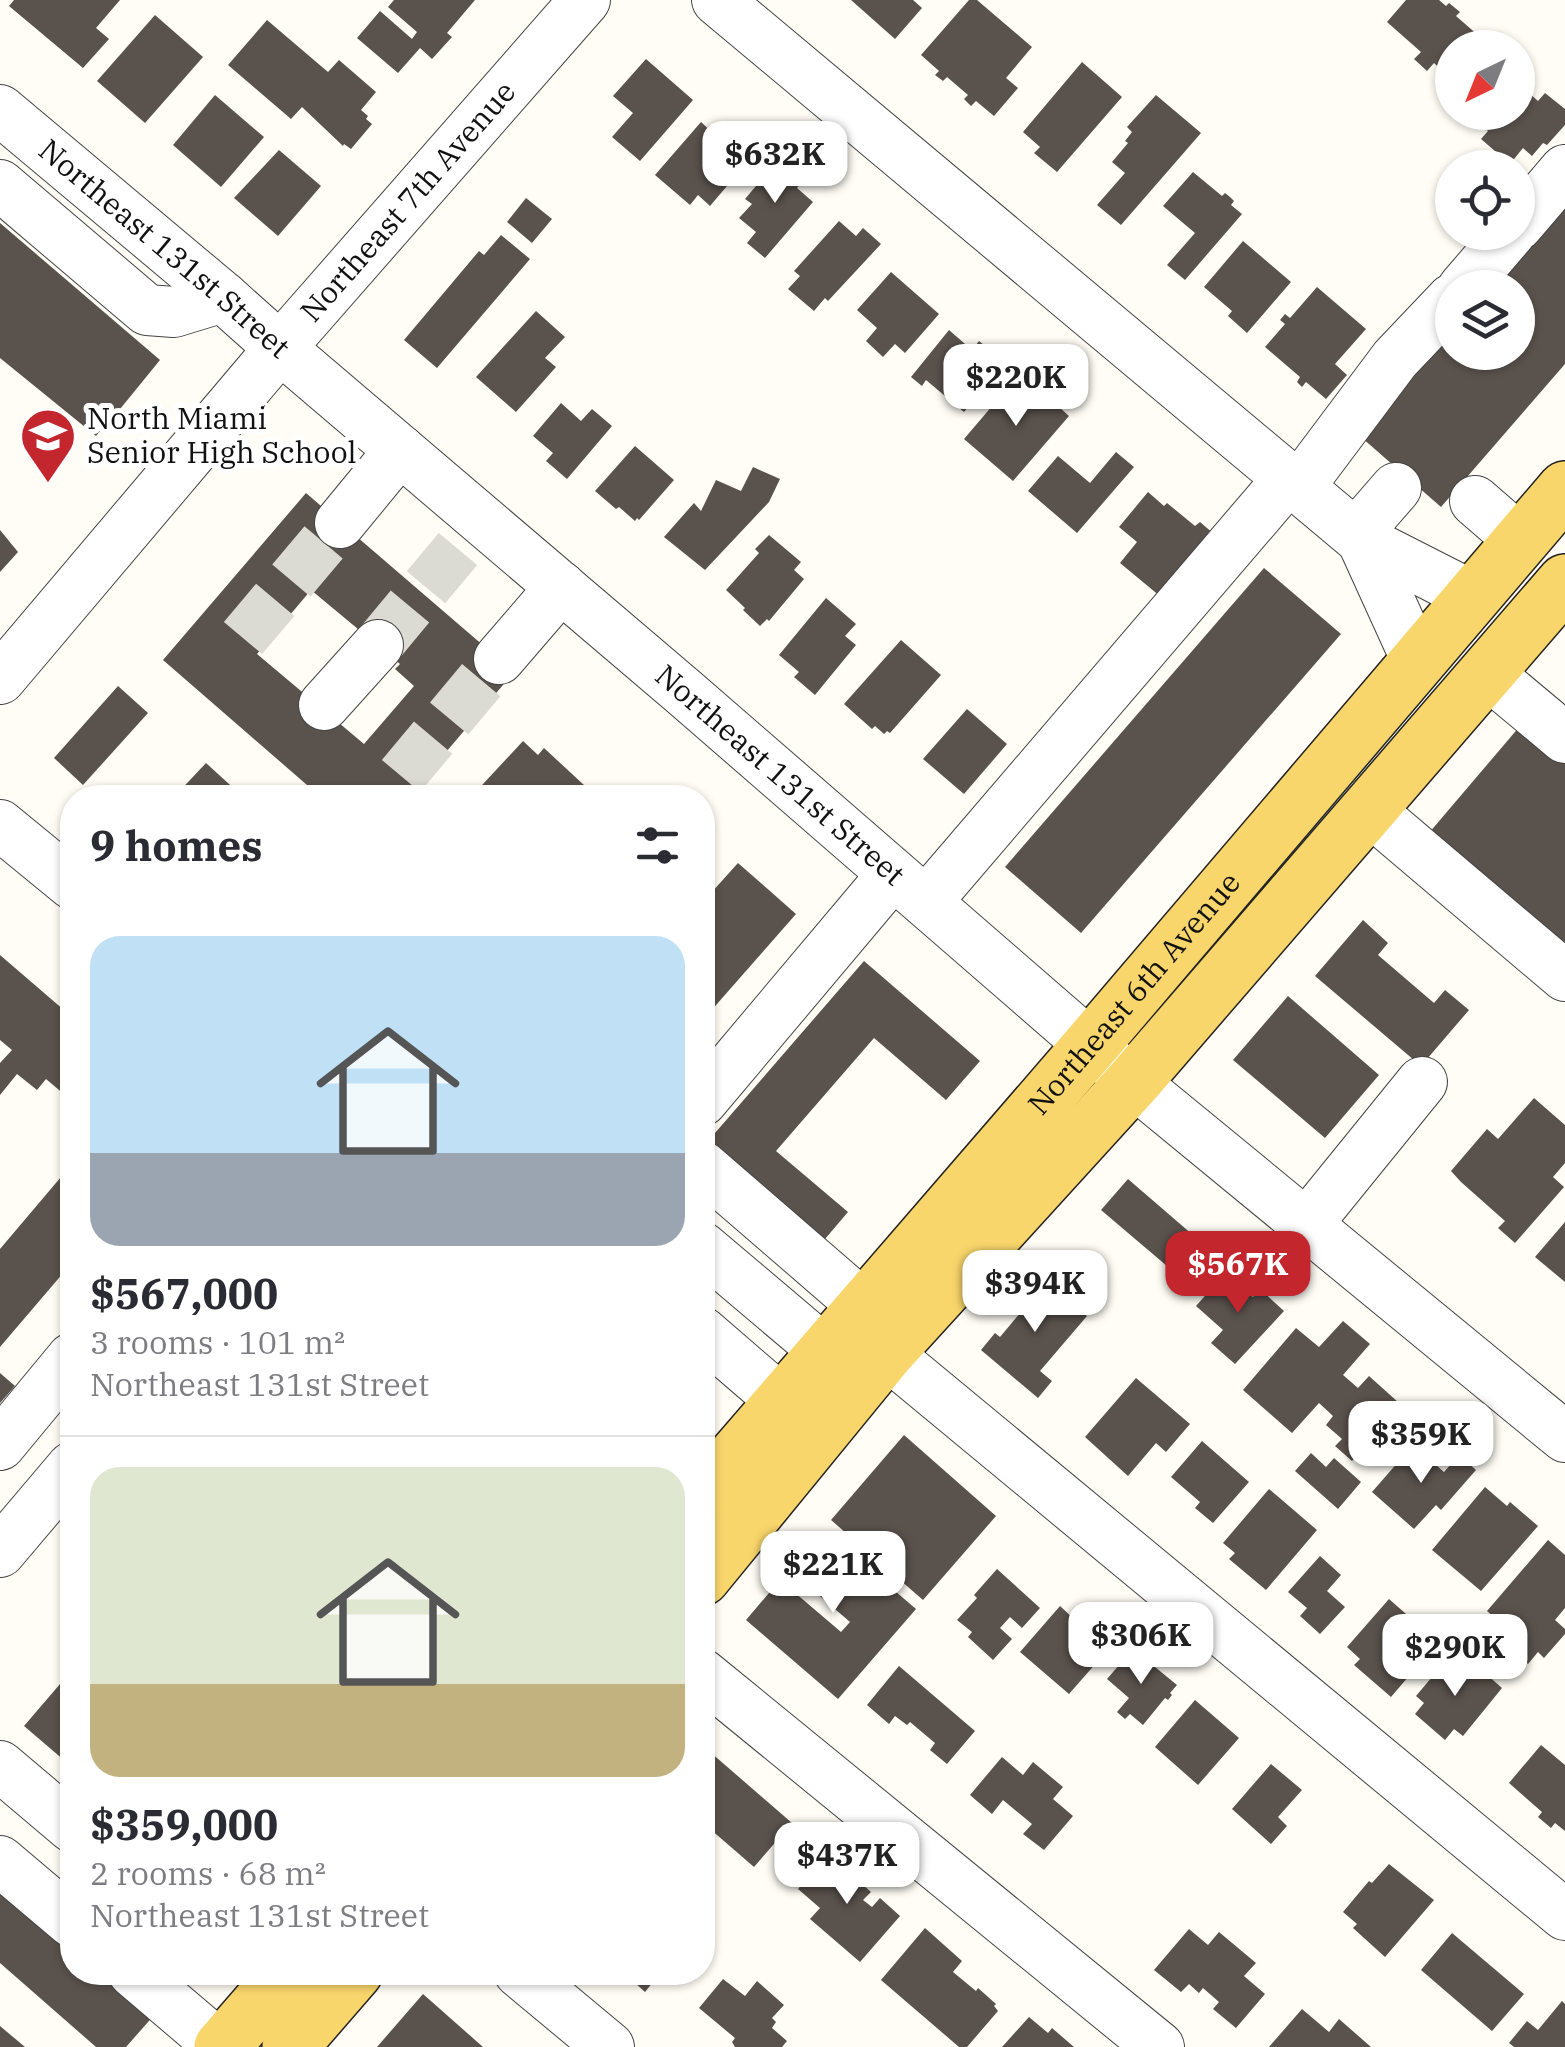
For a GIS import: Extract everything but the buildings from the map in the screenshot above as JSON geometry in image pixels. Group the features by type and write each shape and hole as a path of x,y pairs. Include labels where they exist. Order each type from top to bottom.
{"main road":[{"name":"Northeast 6th Avenue","path":"715,1559 875,1330 1091,1045 1565,489"},
{"name":"Northeast 6th Avenue","path":"715,1480 826,1352 875,1330 1133,1082 1565,582"},
{"path":"222,2047 263,1985"},
{"path":"290,2047 344,1985"}],"street":[{"name":"Northeast 7th Avenue","path":"0,679 280,348 585,0"},
{"path":"717,0 1359,537 1472,596"},
{"name":"Northeast 131st Street","path":"0,110 223,297 1133,1082 1565,1437"},
{"path":"1535,205 1565,170"},
{"path":"0,185 148,310 174,312 223,297"},
{"path":"1478,270 1496,250"},
{"path":"715,1041 897,877 1294,482 1395,359 1435,317"},
{"path":"340,522 400,450"},
{"path":"1359,537 1396,488"},
{"path":"1475,501 1520,540"},
{"path":"1359,537 1417,662"},
{"path":"500,660 561,587"},
{"path":"324,705 378,645"},
{"path":"1486,672 1565,738"},
{"path":"1368,809 1565,976"},
{"path":"0,824 60,874"},
{"path":"715,1087 897,877"},
{"path":"1306,1224 1422,1082"},
{"path":"715,1178 875,1330 1565,1915"},
{"path":"715,1258 826,1352"},
{"path":"715,1343 784,1402"},
{"path":"0,1445 60,1372"},
{"path":"0,1552 60,1481"},
{"path":"715,1685 1158,2047"},
{"path":"0,1766 60,1817"},
{"path":"0,1861 60,1912"},
{"path":"148,1985 222,2047"},
{"path":"533,1985 599,2044"}],"tunnel":[{"path":"378,645 482,520"},
{"path":"243,638 340,523"},
{"path":"401,776 499,659"}],"place":[{"name":"North Miami Senior High School","path":"48,485"}]}
